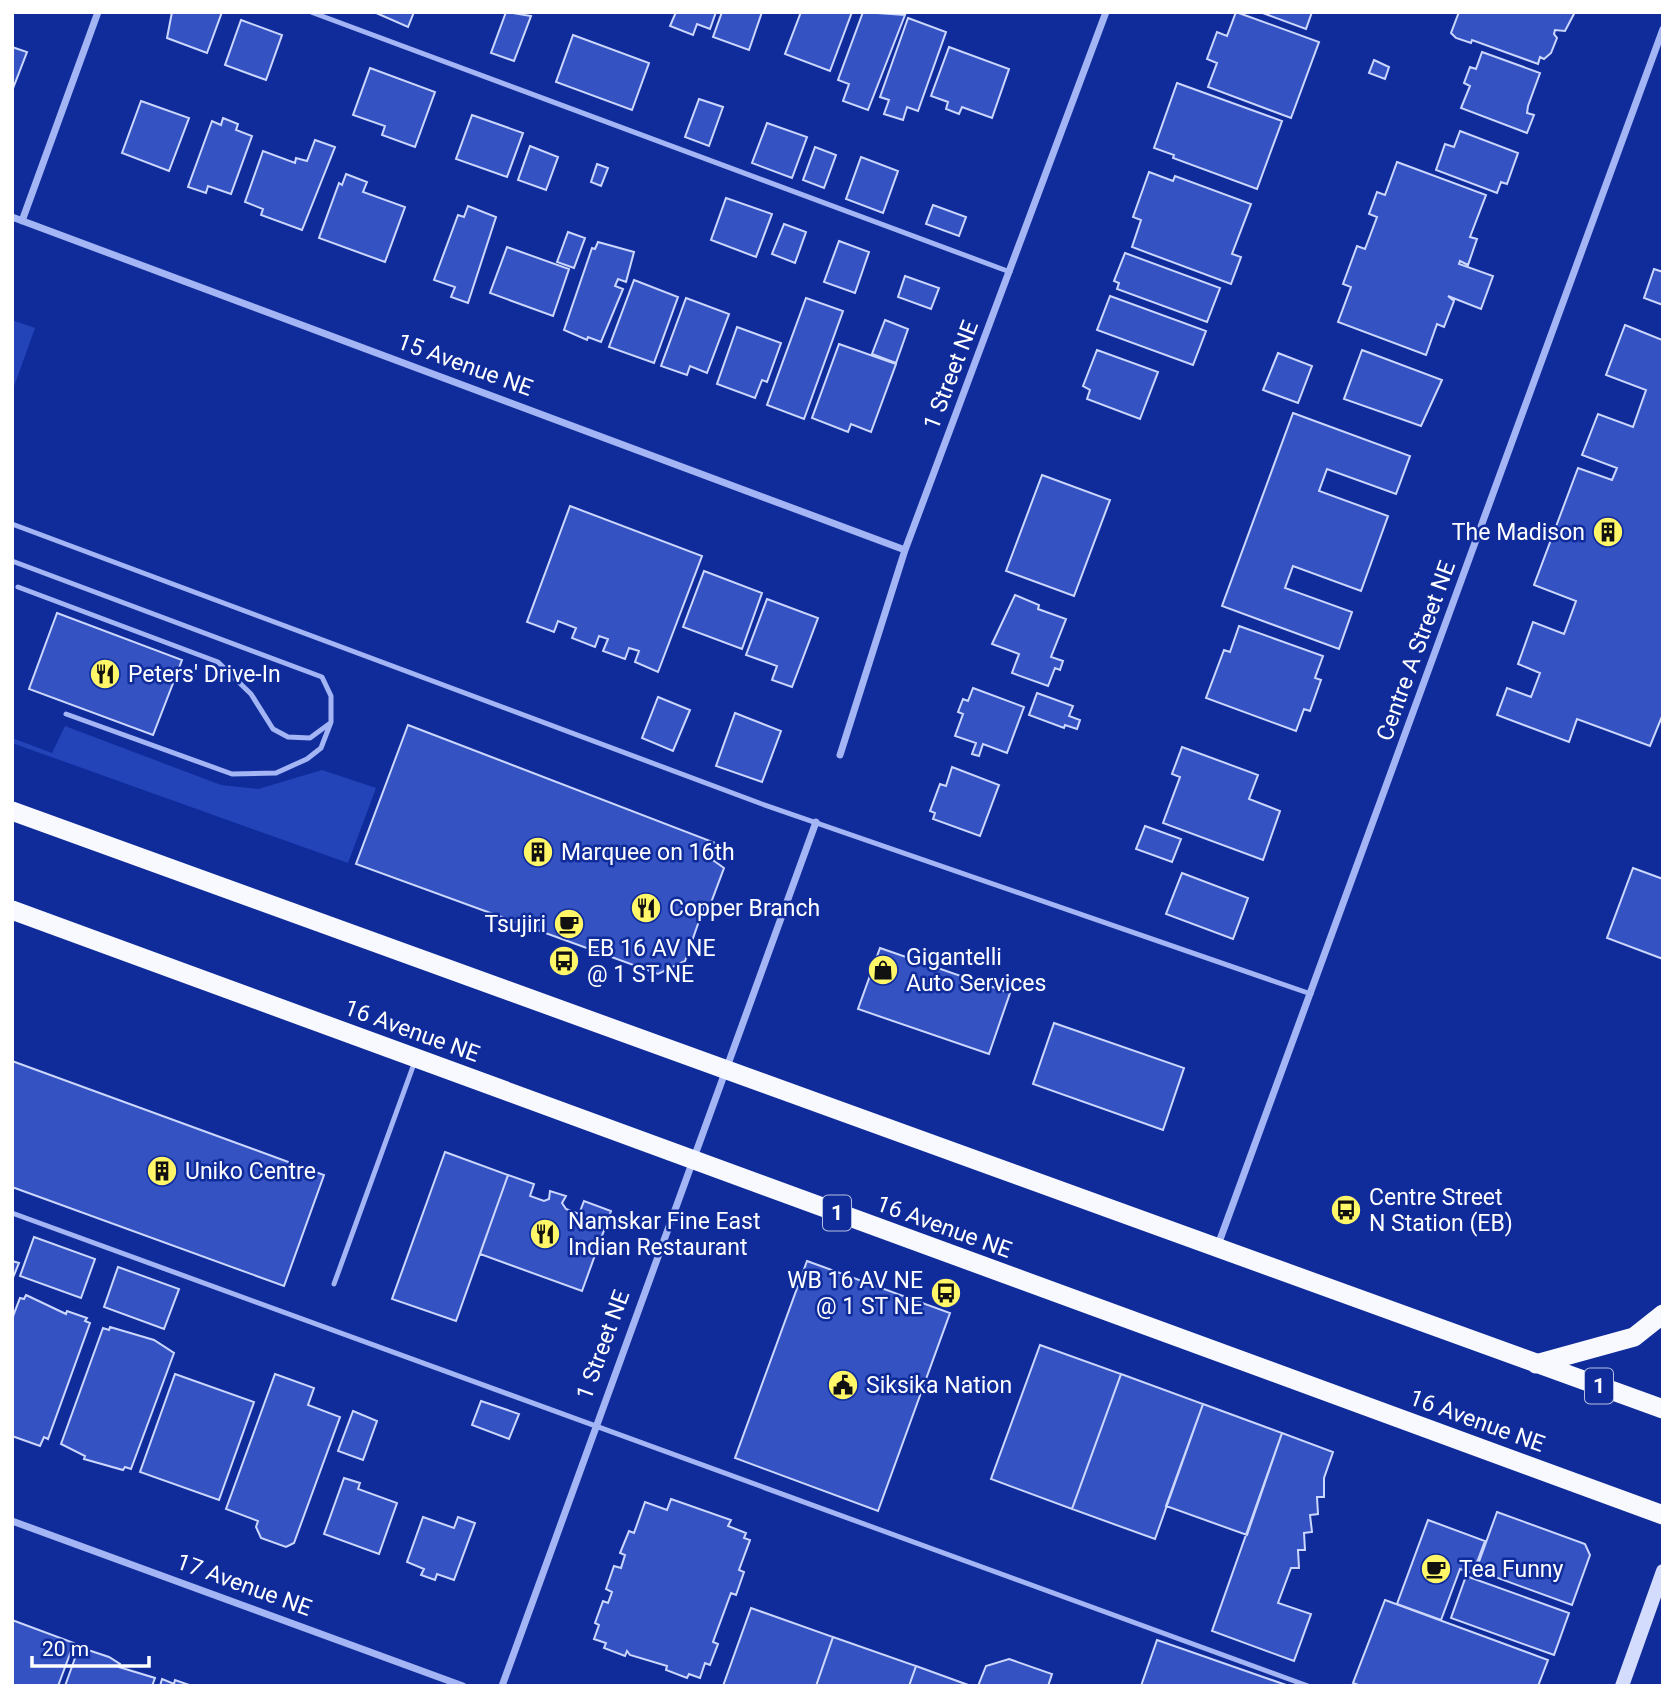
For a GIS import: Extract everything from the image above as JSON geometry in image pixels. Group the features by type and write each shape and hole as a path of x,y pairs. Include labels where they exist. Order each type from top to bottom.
{"highway":[{"name":"1","path":"12,811 1218,1245 1663,1409"},
{"name":"16 Avenue NE","path":"12,910 1663,1515"},
{"path":"1536,1364 1634,1337 1663,1314"}],"main road":[{"path":"1622,1686 1663,1571"}],"street":[{"path":"22,220 98,12"},
{"name":"1 Street NE","path":"840,755 905,550 1106,12"},
{"name":"Centre A Street NE","path":"1218,1245 1663,29"},
{"name":"15 Avenue NE","path":"12,217 905,550"},
{"name":"1 Street NE","path":"502,1686 816,822"},
{"name":"17 Avenue NE","path":"12,1521 463,1686"}],"lane":[{"path":"311,12 1010,272"},
{"path":"12,524 454,692 816,822 1311,994"},
{"path":"12,561 323,677 331,696 331,722 321,748 307,759 276,773 232,774 66,714"},
{"path":"18,587 218,662 251,694 273,729 288,737 310,738 331,722"},
{"path":"334,1284 416,1058"},
{"path":"12,1213 1308,1686"}],"shaded area":[{"path":"12,320 35,328 12,392"},
{"path":"65,726 221,785 258,789 322,770 376,788 348,863 12,743 12,738 52,753"}],"building":[{"path":"172,12 222,12 207,53 167,38"},
{"path":"374,12 414,12 408,27"},
{"path":"506,12 531,16 514,61 491,53"},
{"path":"676,12 716,12 710,29 697,24 693,35 670,26"},
{"path":"722,12 762,12 749,50 713,37"},
{"path":"801,12 852,12 830,71 785,54"},
{"path":"863,12 905,15 868,110 843,101 849,84 838,80"},
{"path":"1236,12 1319,42 1291,118 1208,87 1217,63 1207,59 1217,32 1227,36"},
{"path":"1260,12 1312,12 1306,29"},
{"path":"1459,12 1575,12 1565,31 1555,30 1557,38 1551,53 1544,59 1540,57 1538,64 1472,40 1471,43 1456,38 1451,33"},
{"path":"908,18 946,32 918,111 907,107 903,120 884,114 889,100 880,97"},
{"path":"241,20 282,35 266,80 225,65"},
{"path":"573,35 649,63 632,110 556,82"},
{"path":"12,47 27,52 12,91"},
{"path":"949,47 1009,69 992,118 962,107 959,114 946,109 948,102 931,96"},
{"path":"1482,52 1540,73 1528,106 1527,113 1534,115 1527,133 1461,108 1470,86 1464,83 1470,67 1476,69"},
{"path":"1374,60 1389,67 1385,79 1369,73"},
{"path":"370,68 435,92 415,147 382,135 385,126 353,115"},
{"path":"1177,83 1282,121 1257,189 1173,158 1174,155 1154,148"},
{"path":"699,99 723,107 709,146 685,137"},
{"path":"141,101 189,118 169,171 122,153"},
{"path":"472,115 523,133 507,177 456,159"},
{"path":"223,118 238,124 236,130 252,136 231,194 208,186 206,193 188,187 212,121 221,125"},
{"path":"767,123 807,137 792,178 752,163"},
{"path":"1460,131 1518,153 1507,184 1501,182 1497,193 1436,170 1445,144 1454,147"},
{"path":"315,140 335,147 302,230 261,215 263,209 245,202 263,151 295,163 296,158 307,161"},
{"path":"530,146 558,157 546,190 518,180"},
{"path":"815,147 836,155 824,188 803,180"},
{"path":"861,157 898,171 883,213 846,199"},
{"path":"1397,162 1486,195 1470,237 1477,239 1468,265 1460,261 1459,264 1493,276 1481,309 1448,296 1454,301 1444,327 1437,324 1426,355 1338,322 1351,287 1343,284 1357,246 1365,249 1377,217 1369,214 1377,192 1385,195"},
{"path":"597,164 608,168 601,186 591,182"},
{"path":"1149,172 1173,181 1175,176 1251,204 1232,254 1241,257 1231,284 1132,247 1141,220 1133,217"},
{"path":"346,174 367,182 363,192 405,207 385,262 319,238 339,183 342,185"},
{"path":"726,198 772,214 756,257 711,240"},
{"path":"933,205 966,217 959,236 926,224"},
{"path":"468,206 496,217 468,303 451,297 455,287 434,280 458,215 464,217"},
{"path":"784,224 806,232 795,263 772,254"},
{"path":"568,232 585,238 574,268 557,262"},
{"path":"839,241 869,252 855,293 824,282"},
{"path":"598,242 634,252 626,282 618,279 615,286 623,289 601,342 588,337 587,340 564,330 592,248 595,249"},
{"path":"507,247 569,269 553,316 490,293"},
{"path":"1125,253 1220,288 1207,322 1117,289 1119,283 1114,281"},
{"path":"1654,269 1663,272 1663,305 1644,298"},
{"path":"905,276 939,288 931,309 898,297"},
{"path":"634,280 678,297 654,363 609,347"},
{"path":"1110,296 1206,331 1193,365 1097,330"},
{"path":"686,298 729,314 707,373 690,366 687,375 661,366"},
{"path":"806,298 843,311 804,419 767,405"},
{"path":"885,320 908,329 896,363 872,354"},
{"name":"The Madison","path":"1625,325 1662,340 1663,337 1663,714 1650,746 1577,719 1569,742 1497,715 1507,688 1531,697 1540,673 1518,664 1533,622 1564,634 1576,601 1534,585 1578,468 1612,480 1617,468 1582,455 1598,414 1633,427 1646,390 1606,375"},
{"path":"737,327 781,343 767,382 762,380 755,398 717,384"},
{"path":"839,344 896,364 871,432 851,424 848,432 812,418"},
{"path":"1097,350 1158,372 1140,419 1087,399 1090,390 1083,386"},
{"path":"1362,350 1442,380 1421,426 1344,399"},
{"path":"1278,353 1312,366 1298,403 1263,390"},
{"path":"1293,413 1410,456 1396,494 1327,469 1319,491 1388,516 1361,591 1293,566 1285,588 1352,612 1339,649 1222,606"},
{"path":"1042,475 1110,500 1074,596 1006,571"},
{"path":"570,506 702,556 658,672 635,662 639,651 629,648 625,659 603,651 608,639 599,636 595,647 572,638 576,628 558,621 554,632 527,622"},
{"path":"704,571 762,593 742,649 683,627"},
{"path":"1015,595 1039,605 1038,609 1066,619 1051,657 1063,661 1060,670 1055,668 1048,686 1012,673 1019,654 992,644"},
{"path":"767,599 818,618 792,687 772,680 777,666 746,655"},
{"name":"Peters' Drive-In","path":"57,613 182,660 153,735 29,689"},
{"path":"1239,626 1323,656 1315,678 1321,680 1310,711 1304,709 1296,731 1206,698 1224,650 1230,652"},
{"path":"973,688 1024,707 1007,753 983,744 979,756 972,754 976,743 955,736 963,714 958,712 963,699 968,701"},
{"path":"1037,693 1073,706 1069,716 1080,720 1077,729 1065,725 1064,728 1029,715"},
{"path":"658,697 690,710 673,751 642,738"},
{"path":"735,713 781,731 762,782 716,766"},
{"name":"Marquee on 16th","path":"408,725 718,844 713,860 724,868 709,908 704,907 685,961 658,974 356,864"},
{"path":"1182,747 1258,775 1249,799 1280,811 1263,860 1163,823 1180,777 1172,774"},
{"path":"952,767 999,785 980,836 933,819 935,813 930,811 940,784 946,786"},
{"path":"1145,826 1181,839 1172,862 1136,849"},
{"path":"1633,868 1663,879 1663,959 1607,938"},
{"path":"1182,873 1248,898 1233,939 1166,914"},
{"path":"880,948 1010,993 989,1054 858,1009"},
{"path":"1054,1023 1184,1068 1163,1130 1033,1084"},
{"name":"Uniko Centre","path":"12,1061 324,1175 284,1286 12,1187"},
{"path":"445,1152 508,1175 456,1321 392,1299"},
{"name":"Namskar Fine East Indian Restaurant","path":"508,1175 534,1184 530,1196 544,1201 549,1199 550,1191 566,1196 562,1203 566,1209 579,1214 584,1201 611,1211 582,1291 480,1254"},
{"path":"34,1237 95,1259 81,1298 20,1276"},
{"path":"12,1261 19,1263 12,1280"},
{"name":"Siksika Nation","path":"807,1261 950,1313 878,1511 735,1458"},
{"path":"118,1267 179,1289 164,1329 104,1307"},
{"path":"26,1295 66,1314 67,1311 87,1318 85,1321 90,1323 48,1439 44,1437 40,1446 12,1436 12,1319 20,1298 24,1299"},
{"path":"110,1327 154,1340 174,1353 131,1469 125,1467 123,1470 84,1459 85,1456 61,1444 103,1328 109,1330"},
{"path":"1040,1345 1121,1374 1072,1509 991,1479"},
{"path":"175,1374 254,1402 219,1500 140,1472"},
{"path":"275,1374 314,1388 308,1405 340,1417 294,1543 286,1547 261,1538 256,1527 258,1521 226,1509"},
{"path":"1121,1374 1203,1404 1155,1539 1072,1509"},
{"path":"481,1401 519,1414 509,1439 472,1425"},
{"path":"1203,1404 1282,1433 1247,1535 1166,1506"},
{"path":"353,1411 377,1421 363,1460 338,1451"},
{"path":"1282,1433 1333,1452 1324,1478 1324,1497 1317,1497 1318,1514 1310,1515 1312,1532 1304,1533 1305,1550 1298,1550 1299,1568 1291,1568 1278,1603 1311,1614 1294,1661 1212,1631"},
{"path":"344,1478 360,1483 358,1489 397,1503 379,1554 324,1534"},
{"path":"671,1499 731,1520 728,1526 746,1533 744,1538 750,1540 739,1570 744,1572 736,1595 731,1593 713,1642 718,1644 710,1665 705,1663 700,1678 689,1674 687,1678 666,1670 667,1666 630,1655 627,1651 625,1656 604,1648 606,1643 594,1639 599,1625 595,1623 603,1601 608,1603 612,1592 606,1589 614,1566 621,1568 625,1555 620,1553 629,1531 634,1533 645,1502 667,1510"},
{"path":"1497,1512 1585,1544 1590,1555 1572,1605 1476,1570"},
{"path":"423,1517 454,1528 458,1517 475,1523 454,1580 437,1574 435,1580 421,1575 424,1569 407,1562"},
{"path":"1428,1520 1485,1541 1473,1573 1460,1569 1441,1620 1397,1604"},
{"path":"1466,1576 1569,1613 1554,1655 1451,1618"},
{"path":"1385,1600 1548,1660 1538,1686 1361,1686 1353,1683"},
{"path":"751,1608 833,1637 816,1686 723,1686"},
{"path":"12,1620 74,1643 58,1686 12,1686"},
{"path":"833,1637 916,1666 909,1686 816,1686"},
{"path":"1157,1640 1289,1686 1141,1686"},
{"path":"79,1647 109,1657 120,1664 119,1667 155,1678 152,1686 65,1686"},
{"path":"1009,1659 1052,1674 1048,1686 978,1686 986,1666"},
{"path":"916,1666 971,1686 909,1686"},
{"path":"162,1679 174,1684 175,1680 192,1686 160,1686"}],"place":[{"name":"The Madison","path":"1608,532"},
{"name":"Peters' Drive-In","path":"105,674"},
{"name":"Marquee on 16th","path":"538,852"},
{"name":"Copper Branch","path":"646,908"},
{"name":"Tsujiri","path":"569,924"},
{"name":"EB 16 AV NE @ 1 ST NE","path":"564,961"},
{"name":"Gigantelli Auto Services","path":"883,970"},
{"name":"Uniko Centre","path":"162,1171"},
{"name":"Centre Street N Station (EB)","path":"1346,1210"},
{"name":"Namskar Fine East Indian Restaurant","path":"545,1234"},
{"name":"WB 16 AV NE @ 1 ST NE","path":"946,1293"},
{"name":"Siksika Nation","path":"843,1385"},
{"name":"Tea Funny","path":"1436,1569"}]}
